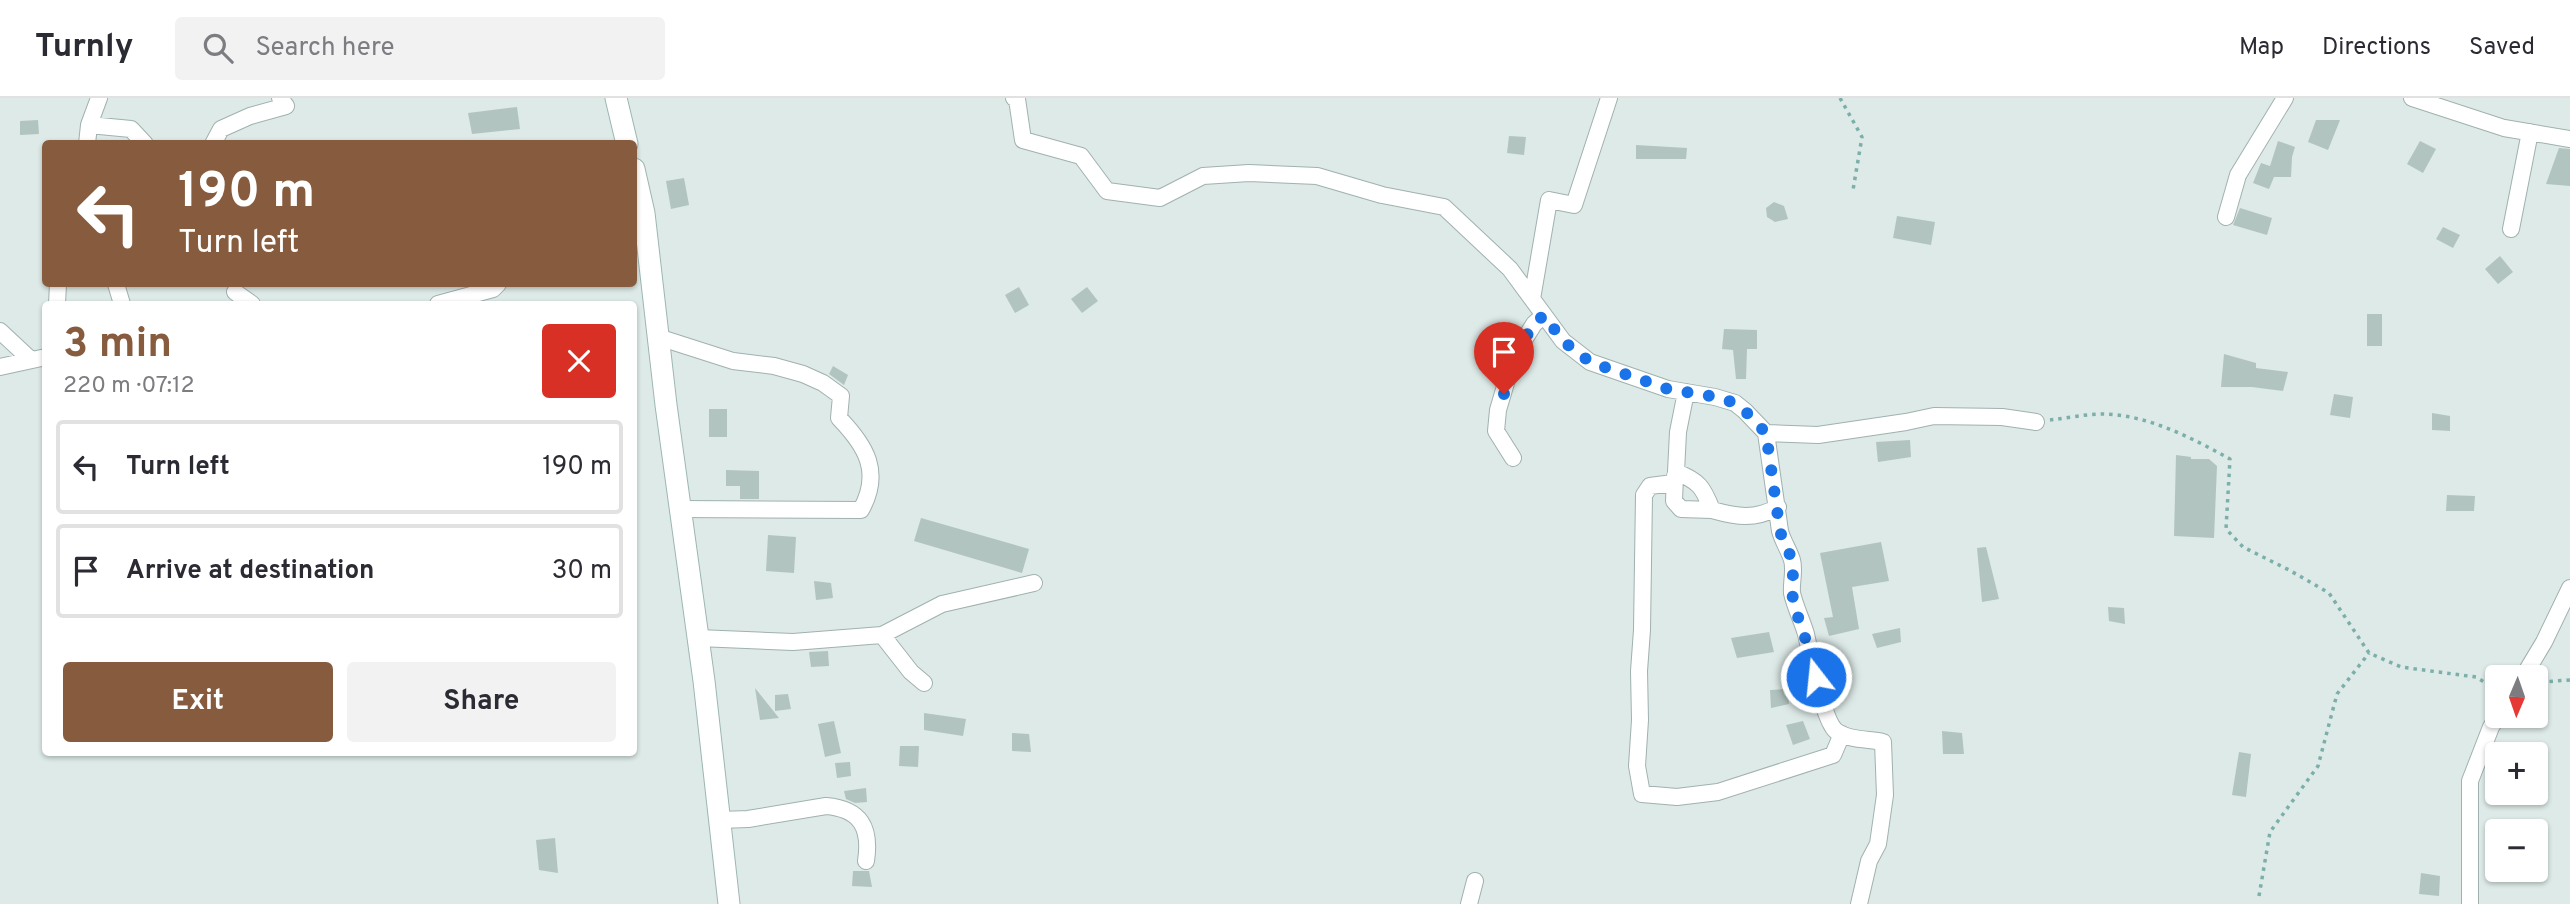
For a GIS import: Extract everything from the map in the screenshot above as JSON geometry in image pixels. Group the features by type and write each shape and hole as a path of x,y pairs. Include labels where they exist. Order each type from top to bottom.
{"main road":[{"path":"616,98 626,140"},
{"path":"637,196 698,638 729,904"}],"street":[{"path":"87,140 89,125 99,98"},
{"path":"215,140 221,129 250,116 286,106 280,98"},
{"path":"1014,98 1017,99 1023,140 1081,156 1107,191 1160,198 1203,176 1249,173 1317,176 1382,195 1444,207 1510,269 1563,341 1590,362 1668,389 1735,403 1766,433 1783,545 1793,562 1793,594 1813,660 1825,713 1834,729 1847,737 1883,741 1885,795 1878,844 1869,861 1859,904"},
{"path":"1532,299 1549,200 1574,205 1609,98"},
{"path":"2226,217 2238,175 2285,98"},
{"path":"2412,98 2504,128 2570,139"},
{"path":"89,125 131,129 141,140"},
{"path":"2511,229 2530,132"},
{"path":"449,301 495,287"},
{"path":"235,292 248,301"},
{"path":"1513,458 1496,431 1498,410 1514,356 1534,324 1544,315"},
{"path":"0,331 38,358"},
{"path":"658,337 733,361 774,366 803,374 823,383 841,396 839,418 855,434 865,451 871,471 869,496 862,510 680,509"},
{"path":"0,367 38,358"},
{"path":"1686,392 1678,432 1674,501 1681,509 1713,510 1736,516 1754,517 1778,507"},
{"path":"1766,433 1818,435 1906,422 1934,415 2002,417 2036,422"},
{"path":"1713,510 1695,480 1675,477 1650,486 1644,495 1637,766 1642,794 1677,797 1718,792 1833,755 1842,734"},
{"path":"698,638 793,642 882,635 942,604 1034,583"},
{"path":"2530,665 2570,588"},
{"path":"882,635 911,672 924,682"},
{"path":"2470,904 2470,781 2491,728"},
{"path":"720,820 748,819 826,806 837,807 860,819 870,840 866,861"},
{"path":"1469,904 1475,881"}],"path":[{"path":"1840,98 1862,137 1853,190"},
{"path":"2036,422 2104,414 2147,421 2199,442 2230,459 2226,528 2243,547 2329,593 2369,653 2401,667 2476,677 2485,683"},
{"path":"2259,896 2270,832 2318,766 2337,694 2369,653"},
{"path":"2548,681 2570,680"}],"building":[{"path":"517,107 520,129 472,134 468,113"},
{"path":"38,120 39,134 20,135 20,121"},
{"path":"2316,120 2340,120 2328,150 2308,142"},
{"path":"1509,136 1526,137 1524,155 1507,153"},
{"path":"2278,141 2295,147 2291,177 2274,177 2269,189 2253,183 2261,163 2270,166"},
{"path":"2420,141 2436,149 2423,173 2407,164"},
{"path":"1636,145 1687,148 1686,159 1636,159"},
{"path":"2559,148 2570,149 2570,186 2546,184"},
{"path":"684,178 689,205 671,209 666,181"},
{"path":"1774,202 1784,206 1788,219 1775,222 1767,217 1766,208"},
{"path":"2240,208 2272,218 2267,235 2233,225"},
{"path":"1897,216 1935,222 1931,245 1893,238"},
{"path":"2443,227 2460,235 2453,248 2436,239"},
{"path":"2500,256 2513,272 2498,284 2485,269"},
{"path":"1019,287 1029,305 1015,313 1005,295"},
{"path":"1087,287 1098,301 1082,313 1071,299"},
{"path":"2367,314 2382,314 2382,346 2367,346"},
{"path":"1724,329 1757,330 1757,349 1747,349 1746,379 1736,379 1733,350 1722,349"},
{"path":"2224,354 2256,363 2256,368 2288,372 2283,391 2221,387"},
{"path":"833,366 848,375 844,385 829,374"},
{"path":"2334,394 2353,397 2350,418 2330,415"},
{"path":"709,409 727,409 727,437 709,437"},
{"path":"2432,413 2450,416 2450,431 2432,430"},
{"path":"1910,440 1911,457 1878,462 1876,442"},
{"path":"2176,455 2191,459 2209,459 2217,466 2214,538 2174,536"},
{"path":"726,470 759,471 759,499 740,499 740,486 726,486"},
{"path":"2447,495 2475,496 2474,511 2446,511"},
{"path":"921,518 1029,549 1022,573 914,541"},
{"path":"768,535 796,537 794,573 766,571"},
{"path":"1881,542 1889,581 1852,587 1859,629 1829,636 1824,618 1833,617 1820,553"},
{"path":"1986,547 1999,599 1982,602 1977,548"},
{"path":"814,581 831,583 833,598 816,600"},
{"path":"2108,607 2124,608 2125,624 2109,621"},
{"path":"1900,628 1901,642 1877,648 1872,634"},
{"path":"1769,632 1774,652 1737,658 1731,638"},
{"path":"828,651 829,666 811,667 809,652"},
{"path":"755,688 779,718 760,720"},
{"path":"1788,689 1789,704 1771,708 1770,690"},
{"path":"788,694 791,709 775,711 775,695"},
{"path":"924,713 966,719 963,736 924,730"},
{"path":"834,721 841,753 825,757 818,724"},
{"path":"1803,721 1810,739 1793,745 1786,725"},
{"path":"1942,731 1962,733 1964,754 1943,754"},
{"path":"1012,733 1029,734 1031,752 1012,751"},
{"path":"900,746 919,746 918,767 899,766"},
{"path":"2239,752 2251,754 2246,797 2232,795"},
{"path":"850,762 851,776 837,778 835,763"},
{"path":"866,788 867,802 855,803 846,799 844,791"},
{"path":"555,838 558,873 539,870 536,840"},
{"path":"853,871 869,871 872,887 852,886"},
{"path":"2421,873 2440,876 2439,896 2419,894"}],"route":[{"path":"1504,394 1514,356 1534,324 1544,315 1563,341 1590,362 1668,389 1735,403 1745,411 1766,433 1780,531 1783,545 1793,562 1793,594 1816,677"}]}
